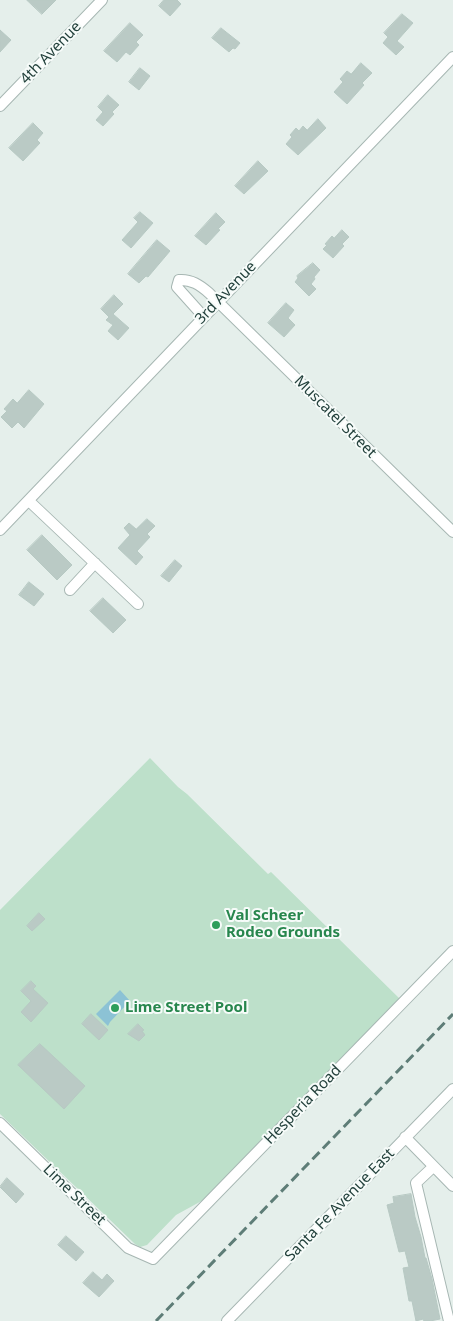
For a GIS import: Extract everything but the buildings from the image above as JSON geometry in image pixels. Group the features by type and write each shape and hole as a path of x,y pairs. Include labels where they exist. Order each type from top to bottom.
{"street":[{"name":"4th Avenue","path":"0,106 102,0"},
{"name":"3rd Avenue","path":"0,530 453,57"},
{"name":"Muscatel Street","path":"203,316 177,287 179,280 187,280 200,285 218,301 453,532"},
{"path":"29,500 138,604"},
{"path":"70,590 95,563"},
{"name":"Hesperia Road","path":"153,1259 453,951"},
{"name":"Santa Fe Avenue East","path":"227,1321 453,1089"},
{"name":"Lime Street","path":"0,1123 128,1248 153,1259"},
{"path":"405,1137 433,1168 453,1186"},
{"path":"433,1168 416,1184 450,1321"}],"green space":[{"path":"150,758 268,874 271,872 400,999 207,1198 176,1215 147,1245 140,1247 0,1114 0,910"}],"water":[{"path":"120,990 130,1001 108,1026 96,1014"}],"railway":[{"path":"156,1321 453,1014"}],"place":[{"name":"Val Scheer Rodeo Grounds","path":"216,925"},
{"name":"Lime Street Pool","path":"115,1008"}]}
